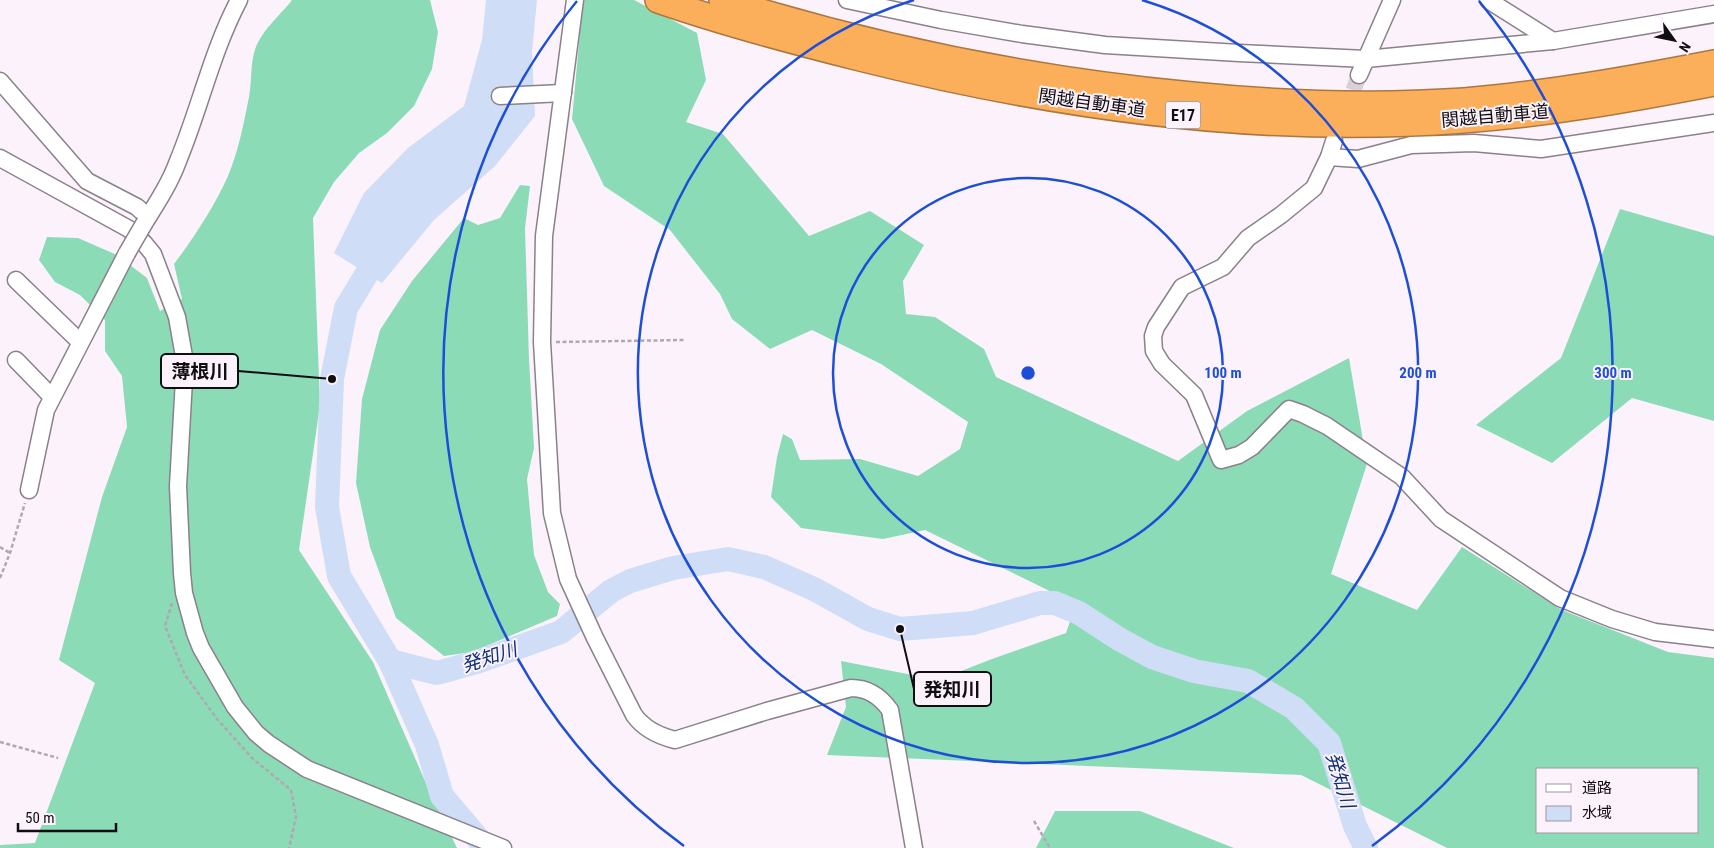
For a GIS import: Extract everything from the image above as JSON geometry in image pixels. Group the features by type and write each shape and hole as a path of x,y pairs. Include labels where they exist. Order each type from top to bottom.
{"highway":[{"name":"関越自動車道","path":"722,0 895,47 976,65 1059,80 1146,91 1283,102 1378,104 1464,101 1549,92 1627,80 1714,63"},
{"name":"関越自動車道","path":"660,1 814,47 969,83 1050,98 1215,118 1296,123 1380,124 1462,120 1547,112 1638,98 1714,83"}],"street":[{"path":"29,490 46,410 127,253 178,163 210,67 240,0"},
{"path":"575,0 544,236 542,342 552,513 568,579 634,715 639,722 658,735 675,740 767,711 850,688 862,688 873,693 890,710 914,848"},
{"path":"847,0 941,20 1022,34 1105,45 1366,59 1554,42 1714,14"},
{"path":"1360,75 1392,0"},
{"path":"1488,0 1554,42"},
{"path":"0,81 87,181 137,207 147,220"},
{"path":"500,96 563,93"},
{"path":"1714,123 1540,149 1474,143 1411,145 1358,159 1331,149 1314,188 1288,211 1248,238 1223,267 1182,287 1153,336 1154,351 1162,364 1194,395 1221,460 1239,455 1252,448 1289,409 1303,414 1327,426 1402,477 1441,519 1560,598 1612,619 1655,632 1714,639"},
{"path":"0,158 129,229 144,242 153,254 177,317 185,362 178,486 182,573 187,606 194,633 210,665 235,707 256,733 306,769 503,848"},
{"path":"16,280 80,342"},
{"path":"16,360 52,397"}],"path":[{"path":"542,342 684,340"},
{"path":"0,578 10,553 29,490"},
{"path":"0,547 10,553"},
{"path":"0,742 58,758"},
{"path":"1034,821 1050,848"}],"green space":[{"path":"292,0 430,0 438,32 432,69 414,106 387,133 359,153 334,182 313,218 320,405 299,550 373,662 429,790 457,848 0,848 0,845 35,843 95,683 59,660 102,497 127,427 122,376 105,351 105,320 80,295 55,282 39,260 47,237 78,238 117,255 147,278 160,311 182,299 174,264 197,232 223,188 232,167 244,121 254,53 265,31"},
{"path":"583,0 634,0 697,33 706,80 686,122 723,134 809,236 870,211 924,245 903,281 906,314 935,317 984,349 996,377 1178,461 1247,411 1349,358 1367,464 1331,574 1417,610 1462,547 1562,610 1668,652 1714,658 1714,848 1447,848 1301,775 827,755 846,707 841,661 938,680 1066,633 1076,604 925,530 883,539 801,528 771,497 777,457 783,434 792,439 800,460 860,459 918,476 960,449 968,422 881,364 812,330 770,349 732,319 720,294 670,230 604,186 572,119"},
{"path":"520,185 530,186 525,228 534,448 527,479 534,555 548,592 560,604 557,616 472,652 444,656 396,618 370,547 356,483 362,399 380,330 412,281 464,218 478,225 500,218"},
{"path":"1620,209 1714,236 1714,421 1632,398 1552,463 1476,425 1561,358"},
{"path":"1055,811 1140,811 1234,848 1036,848"}],"water":[{"path":"486,0 537,0 532,52 535,116 495,166 434,220 382,283 334,253 364,193 408,148 464,106 482,40"}],"waterway":[{"path":"381,245 378,255 346,308 332,379 327,507 339,576 390,661 427,745 442,796 486,848"},
{"name":"発知川","path":"390,661 437,673 477,662 561,632 611,591 630,581 673,568 728,559 764,567 814,589 868,619 900,629 973,623 1040,603 1055,603 1079,613 1119,639 1152,657 1194,671 1248,681 1294,708 1329,743 1355,826 1366,848"}],"tunnel":[{"path":"1345,113 1359,75"}],"place":[{"name":"薄根川","path":"332,379"},
{"name":"発知川","path":"900,629"}]}
